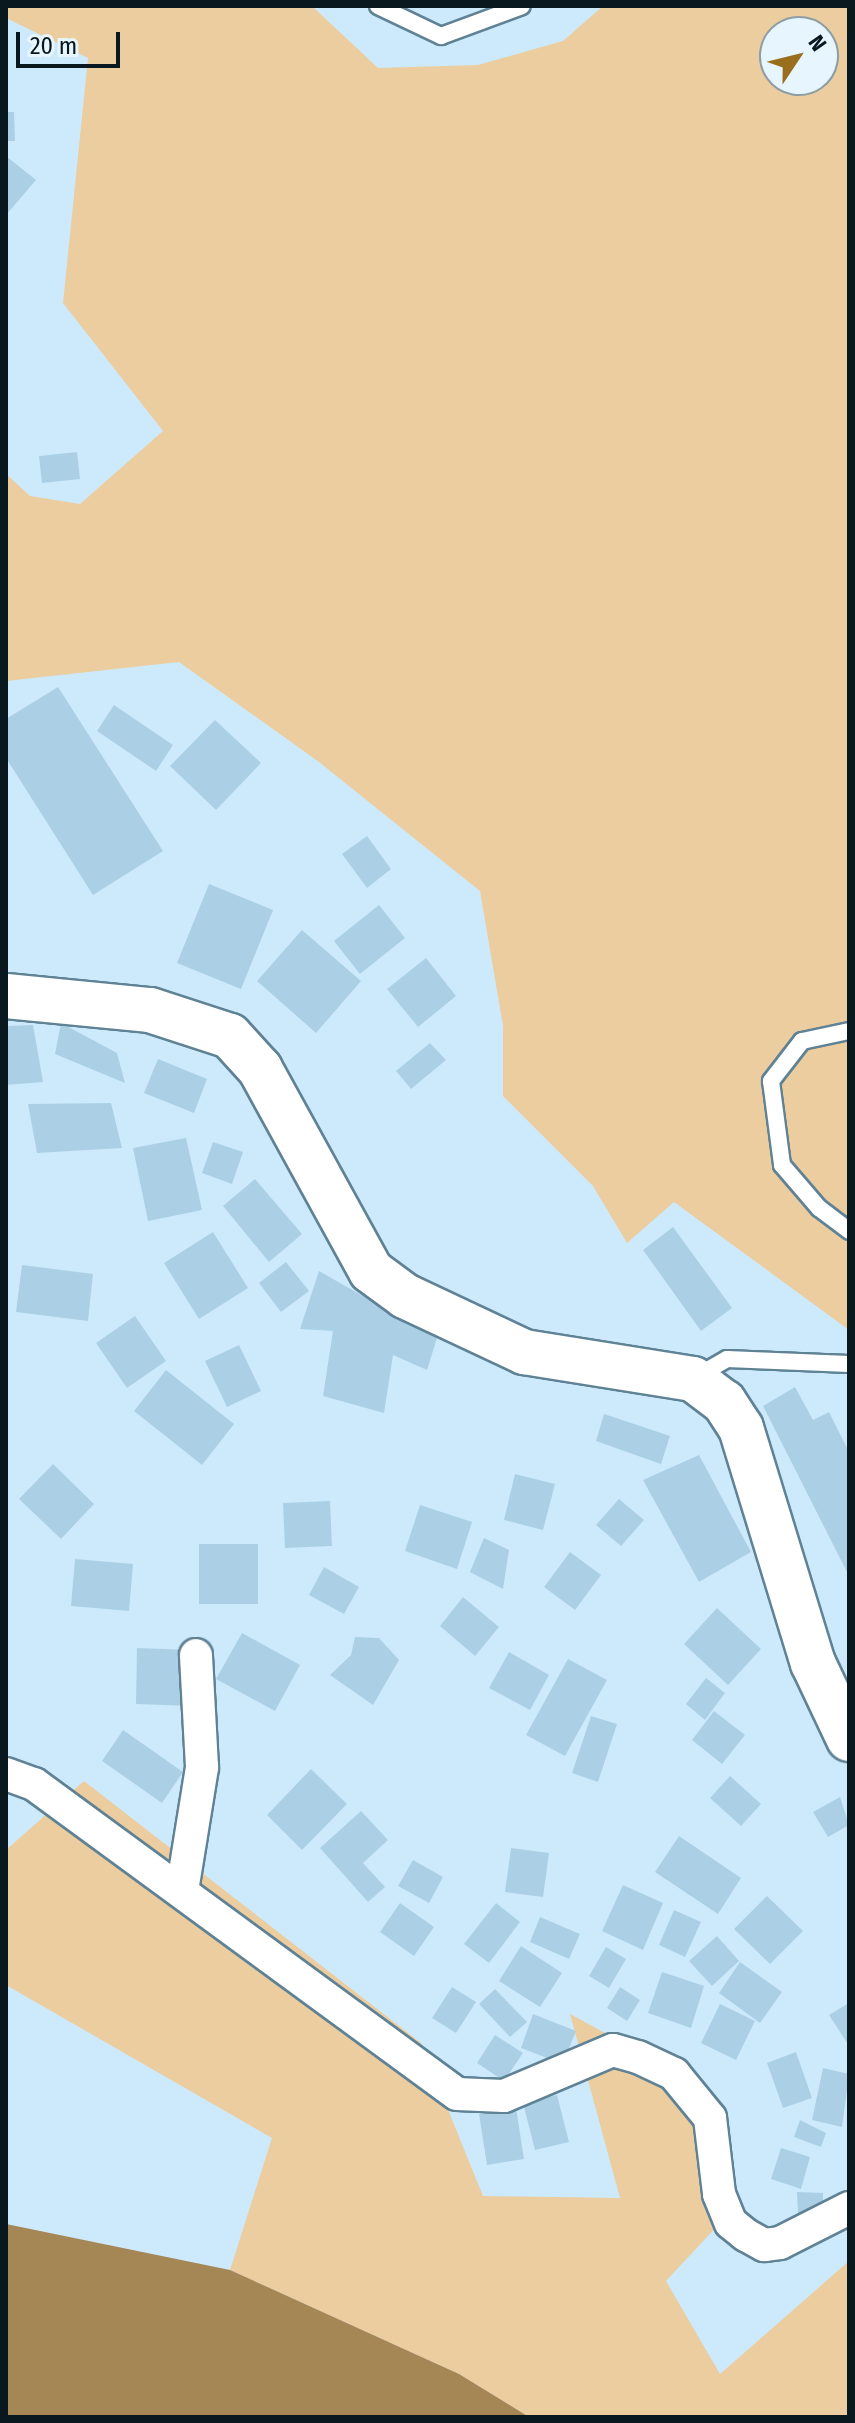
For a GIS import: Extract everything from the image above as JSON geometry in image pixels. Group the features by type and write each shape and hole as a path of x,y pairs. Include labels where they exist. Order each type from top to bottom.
{"main road":[{"path":"6,996 150,1010 230,1036 260,1069 371,1271 405,1296 524,1352 693,1379 724,1402 741,1428 813,1663 849,1739"}],"street":[{"path":"182,1891 202,1767 196,1655"},
{"path":"6,1774 34,1784 457,2094 504,2096 613,2050 674,2074 710,2118 719,2194 731,2223 764,2245 805,2235 849,2208"}],"lane":[{"path":"378,6 441,36 522,6"},
{"path":"849,1031 802,1041 771,1081 782,1165 819,1208 849,1231"},
{"path":"693,1379 727,1359 849,1364"}],"shaded area":[{"path":"6,6 312,6 378,68 478,65 563,41 603,6 849,6 849,1330 674,1202 627,1243 593,1186 503,1096 503,1026 480,891 319,762 179,662 6,681 6,474 30,496 80,504 163,431 63,303 88,58 6,18"},
{"path":"84,1781 421,2043 483,2196 620,2198 570,2014 697,2083 721,2222 666,2281 720,2374 849,2261 849,2417 529,2417 459,2374 230,2270 272,2138 6,1985 6,1850"},
{"path":"6,2224 230,2270 459,2374 529,2417 6,2416"}],"building":[{"path":"6,112 14,112 15,141 6,141"},
{"path":"6,156 36,180 6,215"},
{"path":"77,452 80,479 42,483 39,456"},
{"path":"58,687 163,851 93,895 6,758 6,719"},
{"path":"114,705 173,745 156,771 97,731"},
{"path":"215,720 261,763 216,810 170,766"},
{"path":"367,836 391,869 367,888 342,854"},
{"path":"209,884 273,910 241,989 177,963"},
{"path":"379,905 405,938 360,974 334,941"},
{"path":"302,930 361,981 316,1033 257,981"},
{"path":"426,958 456,996 418,1027 387,989"},
{"path":"61,1023 117,1053 125,1083 55,1054"},
{"path":"33,1025 43,1082 6,1085 6,1026"},
{"path":"430,1043 446,1060 411,1089 396,1071"},
{"path":"158,1059 207,1079 194,1113 144,1093"},
{"path":"111,1103 122,1148 37,1153 28,1104"},
{"path":"186,1138 202,1210 148,1221 133,1148"},
{"path":"213,1142 243,1152 232,1184 202,1173"},
{"path":"255,1179 302,1234 269,1262 223,1206"},
{"path":"673,1227 732,1308 701,1331 643,1250"},
{"path":"213,1232 248,1288 199,1319 164,1263"},
{"path":"286,1262 309,1291 281,1312 259,1283"},
{"path":"22,1265 93,1274 88,1321 16,1312"},
{"path":"319,1271 437,1338 427,1370 393,1355 384,1413 323,1396 333,1331 300,1329"},
{"path":"135,1316 166,1361 127,1388 96,1343"},
{"path":"239,1345 261,1391 227,1407 205,1361"},
{"path":"166,1370 234,1424 202,1465 134,1411"},
{"path":"795,1387 813,1420 829,1412 849,1452 849,1576 763,1406"},
{"path":"604,1414 670,1436 661,1464 596,1441"},
{"path":"699,1455 751,1552 699,1582 643,1480"},
{"path":"53,1464 94,1504 61,1539 19,1499"},
{"path":"515,1474 555,1484 543,1530 504,1520"},
{"path":"619,1499 644,1520 621,1546 596,1525"},
{"path":"330,1501 332,1546 285,1548 283,1503"},
{"path":"420,1505 472,1522 457,1569 405,1551"},
{"path":"484,1538 509,1550 503,1589 470,1572"},
{"path":"199,1544 258,1544 258,1604 199,1604"},
{"path":"570,1552 601,1575 575,1610 544,1587"},
{"path":"75,1559 133,1564 129,1611 71,1606"},
{"path":"324,1567 359,1587 344,1614 309,1595"},
{"path":"463,1597 499,1627 475,1656 440,1626"},
{"path":"717,1608 761,1649 728,1685 684,1644"},
{"path":"242,1633 300,1665 275,1711 216,1679"},
{"path":"355,1637 379,1638 399,1660 373,1705 330,1675 351,1655"},
{"path":"137,1648 194,1650 193,1706 136,1704"},
{"path":"509,1652 549,1675 530,1710 489,1688"},
{"path":"568,1659 607,1680 565,1756 526,1735"},
{"path":"706,1678 725,1693 705,1720 686,1704"},
{"path":"714,1711 745,1735 722,1764 692,1740"},
{"path":"591,1716 617,1724 598,1782 572,1773"},
{"path":"123,1730 183,1772 162,1803 102,1761"},
{"path":"311,1769 347,1804 302,1850 267,1815"},
{"path":"730,1776 761,1804 741,1826 710,1798"},
{"path":"840,1797 849,1825 828,1837 813,1812"},
{"path":"361,1811 388,1840 363,1863 385,1887 368,1902 320,1848"},
{"path":"679,1836 741,1878 718,1914 655,1872"},
{"path":"511,1848 549,1853 543,1897 505,1892"},
{"path":"413,1860 443,1877 429,1903 398,1886"},
{"path":"623,1885 663,1903 643,1950 602,1931"},
{"path":"767,1896 803,1931 770,1964 734,1929"},
{"path":"400,1903 434,1927 414,1956 380,1932"},
{"path":"496,1903 520,1922 489,1963 464,1944"},
{"path":"674,1910 701,1922 685,1957 659,1945"},
{"path":"540,1917 580,1934 569,1959 530,1942"},
{"path":"717,1936 739,1961 712,1986 689,1961"},
{"path":"521,1946 562,1973 540,2007 499,1981"},
{"path":"606,1947 626,1959 609,1988 589,1976"},
{"path":"740,1962 782,1992 760,2023 719,1993"},
{"path":"662,1972 704,1986 691,2028 648,2013"},
{"path":"452,1987 476,2002 456,2033 432,2018"},
{"path":"620,1987 640,2000 627,2021 607,2008"},
{"path":"495,1989 527,2022 510,2037 479,2004"},
{"path":"849,2003 849,2046 829,2015"},
{"path":"720,2004 755,2021 736,2060 701,2043"},
{"path":"533,2014 576,2031 563,2064 521,2048"},
{"path":"495,2035 523,2053 504,2081 477,2063"},
{"path":"796,2052 812,2098 783,2108 767,2063"},
{"path":"823,2068 849,2074 842,2127 812,2120"},
{"path":"557,2095 569,2142 535,2150 523,2103"},
{"path":"516,2108 524,2159 487,2165 479,2114"},
{"path":"800,2120 826,2133 821,2147 794,2137"},
{"path":"781,2148 810,2157 801,2189 771,2179"},
{"path":"797,2192 823,2193 823,2215 798,2215"}]}
